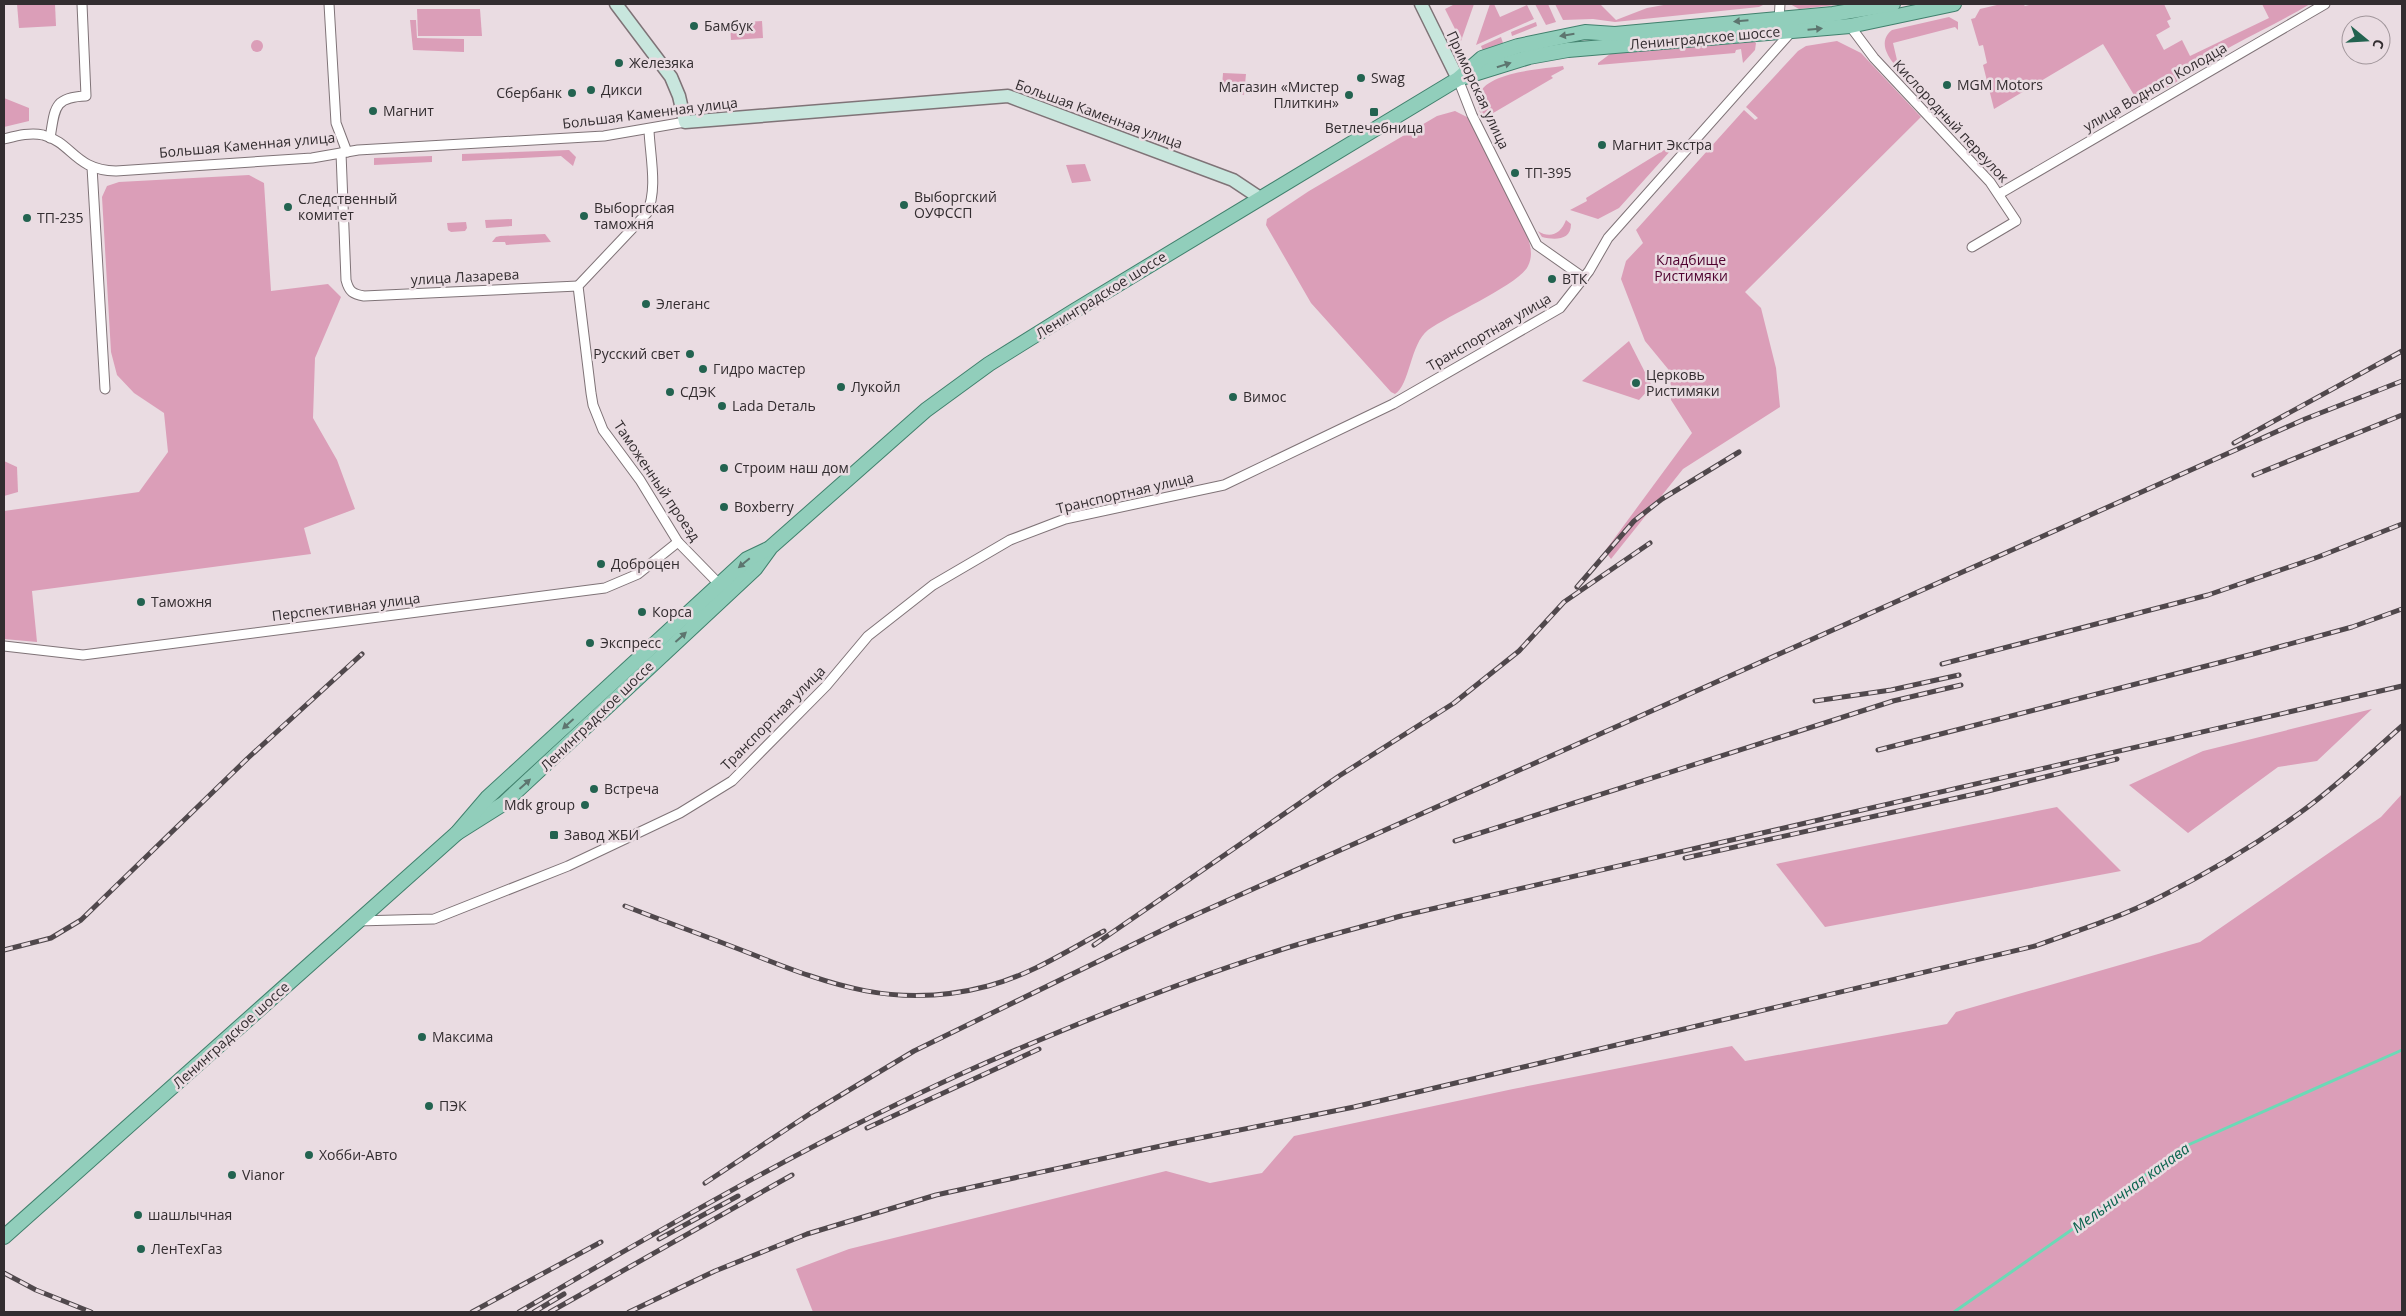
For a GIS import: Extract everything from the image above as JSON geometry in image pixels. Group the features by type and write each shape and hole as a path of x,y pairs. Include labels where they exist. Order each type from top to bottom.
{"main road":[{"name":"Ленинградское шоссе","path":"4,1237 356,921 457,833 488,798 724,589 747,559 771,547 926,410 989,364 1458,79 1482,58 1549,38 1585,32 1615,34 1833,14 1893,4"},
{"name":"Ленинградское шоссе","path":"1458,79 1529,58 1568,50 1850,26 1881,21 1954,4"}],"street":[{"path":"4,139 36,134 50,138 55,110 60,102 68,97 86,96 82,4"},
{"path":"329,4 336,123 344,152"},
{"path":"616,4 671,77 679,96 685,122"},
{"name":"Приморская улица","path":"1421,4 1458,79 1472,114 1537,244 1584,278"},
{"path":"1779,19 1780,4"},
{"name":"улица Водного Колодца","path":"2000,194 2325,4"},
{"name":"Кислородный переулок","path":"1850,26 1874,58 2000,194 2016,221 1972,247"},
{"name":"Транспортная улица","path":"356,921 434,919 568,866 680,813 732,781 826,686 868,636 933,585 1010,540 1065,519 1232,482 1393,404 1552,313 1560,308 1584,278 1608,238 1792,31"},
{"name":"Большая Каменная улица","path":"50,138 80,161 92,167 116,171 312,158 344,152 604,136 649,130 685,122 1008,96 1233,180 1260,198"},
{"path":"578,286 646,213 651,203 649,130"},
{"name":"улица Лазарева","path":"344,152 346,280 348,288 353,294 364,296 578,286"},
{"path":"92,167 105,389"},
{"name":"Таможенный проезд","path":"578,286 593,405 603,430 640,480 678,542 724,589"},
{"name":"Перспективная улица","path":"4,646 82,655 605,588 638,574 678,542"}],"green space":[{"path":"17,4 55,4 56,26 19,28"},
{"path":"1455,4 1474,4 1461,41 1445,9"},
{"path":"1490,4 1494,4 1500,17 1527,5 1534,19 1476,45"},
{"path":"1535,4 1548,4 1556,22 1546,25"},
{"path":"1555,4 1600,4 1616,20 1647,8 1669,4 1765,4 1759,7 1615,22 1593,19 1563,20"},
{"path":"1790,4 1844,4 1799,9"},
{"path":"2001,4 2023,4 2025,6 2033,4 2164,4 2171,19 2167,21 2170,27 2156,35 2164,50 2182,40 2190,56 2269,18 2262,4 2310,4 2232,46 2176,82 2140,101 2134,95 2103,44 1994,109 1983,65 1987,63 1983,45 1979,46 1971,19 1975,18 1980,9"},
{"path":"417,9 480,9 482,36 418,36"},
{"path":"1949,17 1958,22 1958,30 1955,27 1893,43 1897,60 1896,66 1885,48 1885,39 1892,30"},
{"path":"410,20 416,20 417,38 464,39 464,52 413,50"},
{"path":"762,21 763,38 731,40 730,23"},
{"path":"1536,22 1537,26 1512,36 1511,32"},
{"path":"1501,37 1503,43 1483,51 1481,46"},
{"path":"257,40 263,46 257,52 251,46"},
{"path":"1752,40 1756,43 1755,50 1743,63 1741,49 1736,50 1735,53 1598,65 1610,54"},
{"name":"Кладбище Ристимяки","path":"1837,41 1861,53 1921,117 1745,292 1761,308 1776,368 1780,407 1683,469 1611,559 1605,551 1692,433 1671,400 1668,369 1645,341 1621,279 1626,261 1643,243 1636,230 1744,110 1755,120 1758,118 1746,107 1798,51 1806,46"},
{"path":"1563,66 1564,69 1551,76 1553,78 1483,119 1478,106 1478,97 1491,82 1515,73"},
{"path":"1223,73 1246,74 1244,95 1222,87"},
{"path":"4,98 29,108 29,121 4,127"},
{"path":"1455,111 1469,118 1476,129 1527,236 1531,258 1528,266 1512,281 1428,330 1422,336 1404,382 1395,394 1391,392 1311,303 1266,225 1267,219 1309,191 1437,116"},
{"path":"1669,147 1672,149 1619,208 1598,219 1570,210 1587,201 1586,198"},
{"path":"569,150 576,157 573,166 561,156 462,161 462,154"},
{"path":"432,156 432,162 374,165 374,158"},
{"path":"1085,164 1091,181 1072,183 1066,165"},
{"path":"249,175 264,183 271,291 328,284 341,297 315,358 313,418 337,460 355,509 304,528 311,554 32,591 37,642 4,639 4,511 139,492 168,452 164,413 134,393 117,375 111,352 102,197 107,186 119,182"},
{"path":"512,219 512,226 486,228 485,220"},
{"path":"1566,220 1571,224 1570,230 1568,234 1561,238 1542,237 1538,231 1547,235 1555,234 1561,229"},
{"path":"466,222 467,228 465,231 451,232 448,230 447,223"},
{"path":"545,234 551,242 506,245 505,242 492,242 496,237 500,236"},
{"path":"1629,341 1652,386 1639,400 1582,381"},
{"path":"4,461 17,467 18,492 4,496"},
{"path":"2372,709 2317,761 2278,767 2188,833 2129,785 2203,751"},
{"path":"2402,794 2402,1312 813,1312 796,1269 849,1249 1166,1171 1210,1183 1262,1173 1294,1136 1513,1089 1732,1046 1745,1061 1947,1024 1956,1012 2200,942 2381,817"},
{"path":"2057,807 2121,871 1825,927 1776,864"}],"waterway":[{"name":"Мельничная канава","path":"1954,1312 2100,1210 2179,1149 2402,1050"}],"railway":[{"path":"2234,443 2402,351"},
{"path":"705,1183 811,1113 914,1051 1177,923 2305,419 2402,381"},
{"path":"2254,475 2402,415"},
{"path":"1577,587 1634,521 1662,499 1739,452"},
{"path":"1942,664 2208,595 2318,557 2402,524"},
{"path":"1094,945 1339,776 1454,703 1519,651 1564,602 1650,543"},
{"path":"1878,750 2253,654 2352,627 2402,609"},
{"path":"4,950 51,938 81,920 248,758 362,654"},
{"path":"1815,701 1891,690 1959,675"},
{"path":"1455,841 1893,701 1961,685"},
{"path":"519,1312 806,1150 923,1091 1091,1019 1237,964 1306,942 1401,916 2402,686"},
{"path":"629,1312 715,1271 807,1234 936,1195 1170,1144 1354,1107 2035,946 2128,912 2195,879 2232,858 2314,802 2402,726"},
{"path":"1685,858 1984,792 2117,759"},
{"path":"625,906 809,975 866,991 895,995 924,996 955,993 988,986 1019,976 1104,931"},
{"path":"867,1128 1039,1049"},
{"path":"550,1312 792,1175"},
{"path":"659,1239 738,1196"},
{"path":"472,1312 601,1242"},
{"path":"4,1273 36,1290 91,1312"},
{"path":"534,1312 564,1294"}],"place":[{"name":"Бамбук","path":"694,26"},
{"name":"Железяка","path":"619,63"},
{"name":"Swag","path":"1361,78"},
{"name":"MGM Motors","path":"1947,85"},
{"name":"Дикси","path":"591,90"},
{"name":"Сбербанк","path":"572,93"},
{"name":"Магазин «Мистер Плиткин»","path":"1349,95"},
{"name":"Магнит","path":"373,111"},
{"name":"Ветлечебница","path":"1374,112"},
{"name":"Магнит Экстра","path":"1602,145"},
{"name":"ТП-395","path":"1515,173"},
{"name":"Выборгский ОУФССП","path":"904,205"},
{"name":"Следственный комитет","path":"288,207"},
{"name":"Выборгская таможня","path":"584,216"},
{"name":"ТП-235","path":"27,218"},
{"name":"ВТК","path":"1552,279"},
{"name":"Элеганс","path":"646,304"},
{"name":"Русский свет","path":"690,354"},
{"name":"Гидро мастер","path":"703,369"},
{"name":"Церковь Ристимяки","path":"1636,383"},
{"name":"Лукойл","path":"841,387"},
{"name":"СДЭК","path":"670,392"},
{"name":"Вимос","path":"1233,397"},
{"name":"Lada Dеталь","path":"722,406"},
{"name":"Строим наш дом","path":"724,468"},
{"name":"Boxberry","path":"724,507"},
{"name":"Доброцен","path":"601,564"},
{"name":"Таможня","path":"141,602"},
{"name":"Корса","path":"642,612"},
{"name":"Экспресс","path":"590,643"},
{"name":"Встреча","path":"594,789"},
{"name":"Mdk group","path":"585,805"},
{"name":"Завод ЖБИ","path":"554,835"},
{"name":"Максима","path":"422,1037"},
{"name":"ПЭК","path":"429,1106"},
{"name":"Хобби-Авто","path":"309,1155"},
{"name":"Vianor","path":"232,1175"},
{"name":"шашлычная","path":"138,1215"},
{"name":"ЛенТехГаз","path":"141,1249"}]}
